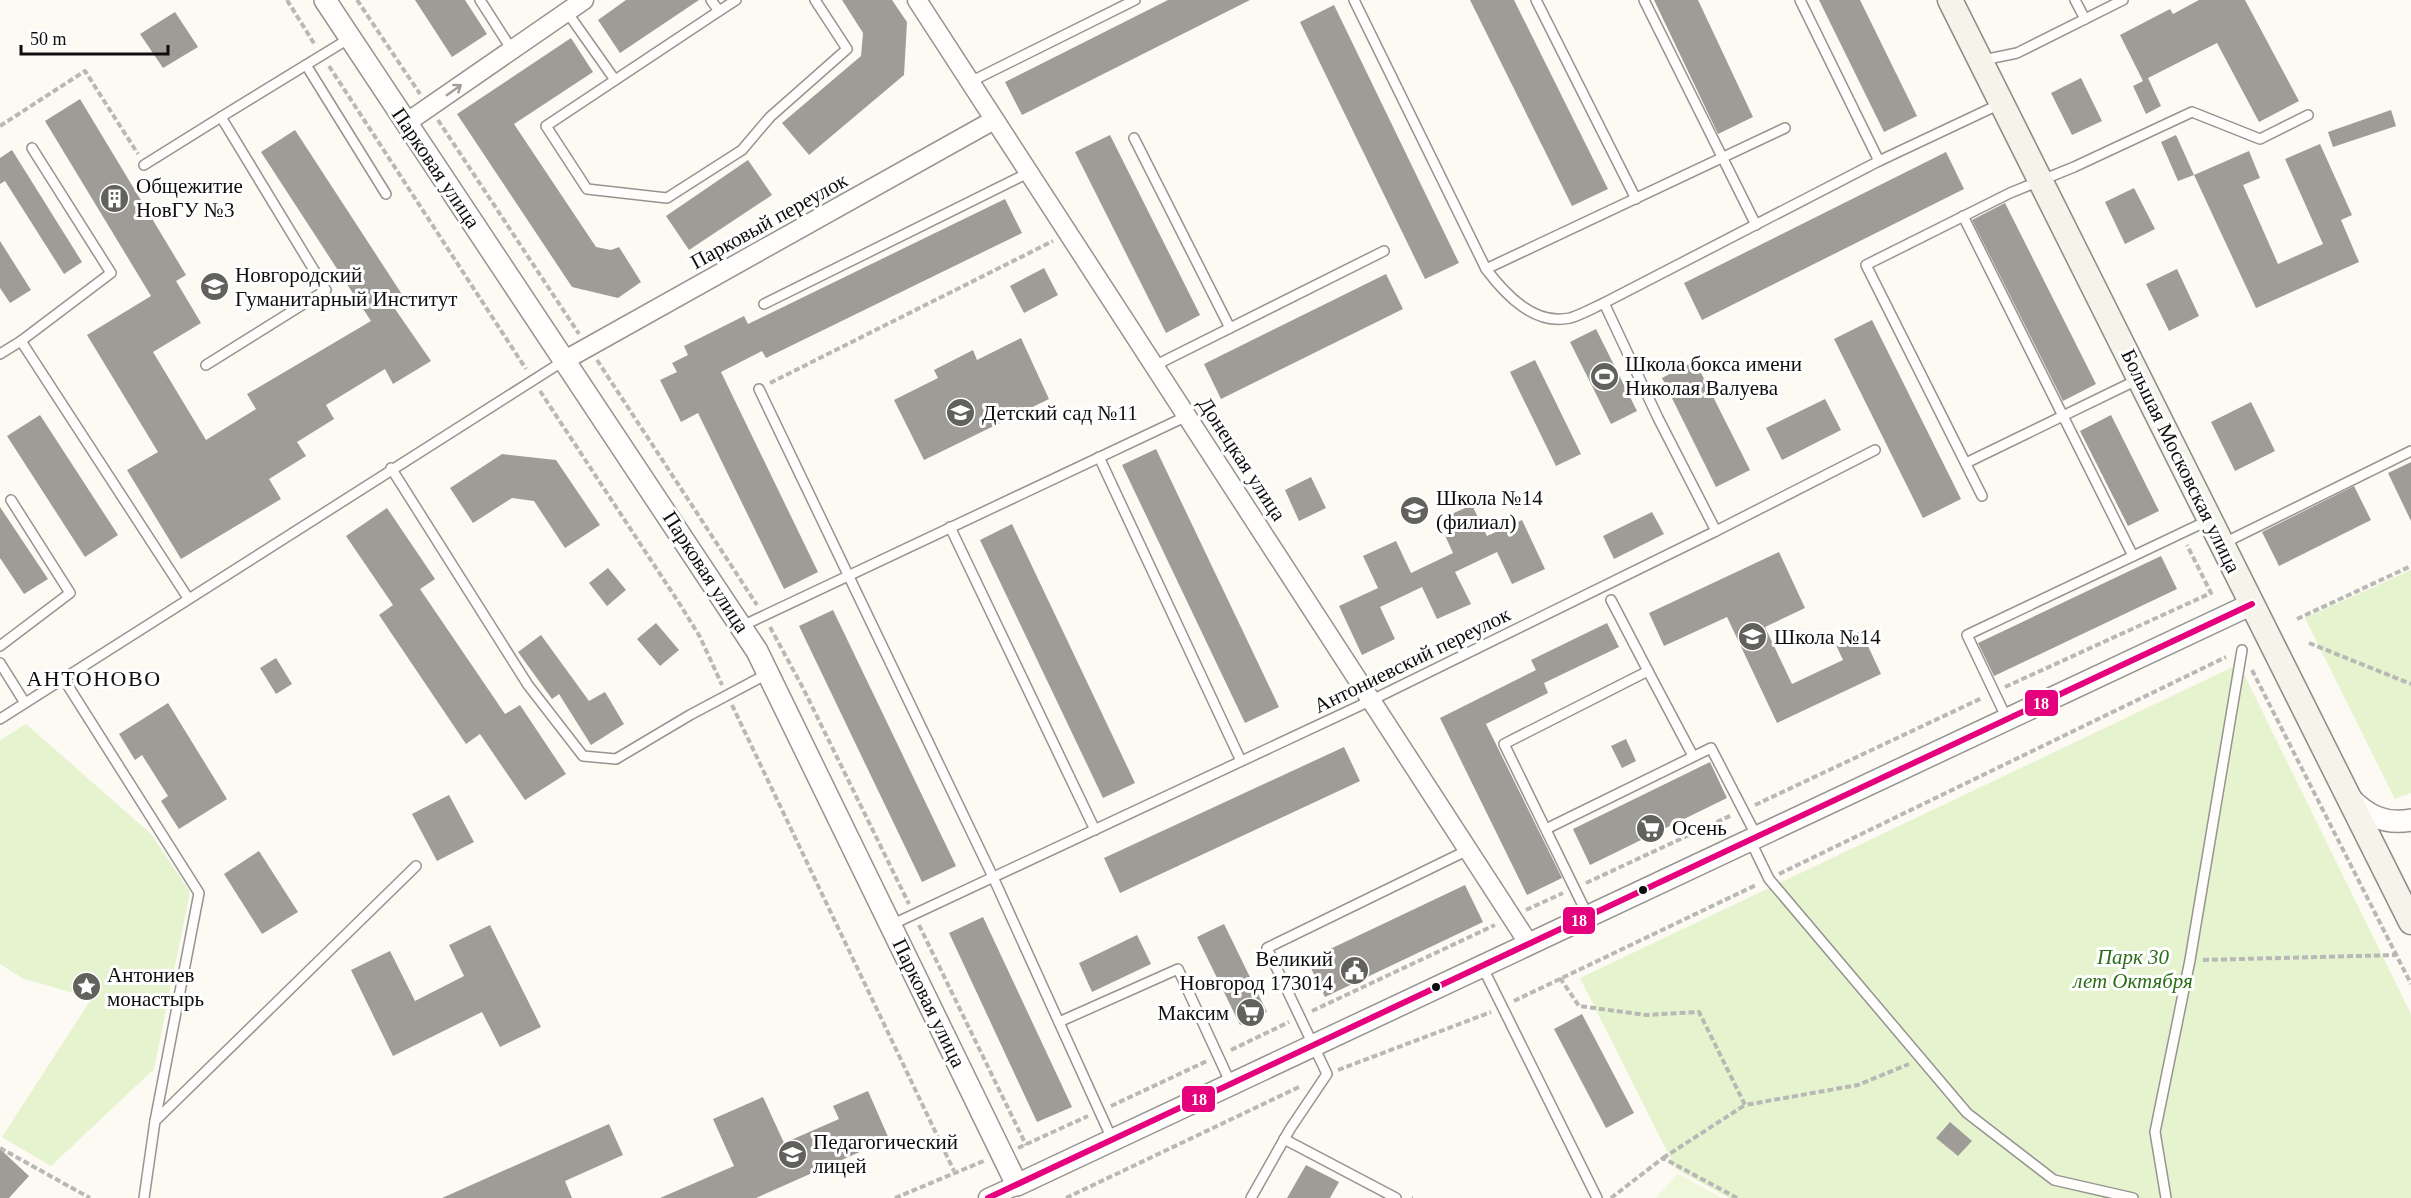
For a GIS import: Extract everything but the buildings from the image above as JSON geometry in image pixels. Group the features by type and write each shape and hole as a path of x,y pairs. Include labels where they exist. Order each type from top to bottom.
{"main road":[{"name":"Большая Московская улица","path":"1950,0 2411,922"}],"street":[{"name":"Парковая улица","path":"325,0 742,626 769,673 1017,1185"},
{"path":"406,123 584,0"},
{"name":"Донецкая улица","path":"917,0 1529,944"},
{"name":"Парковый переулок","path":"565,360 994,120"},
{"path":"988,1198 2252,604"},
{"path":"2348,796 2376,818 2399,822 2411,820"}],"lane":[{"path":"480,0 512,50"},
{"path":"711,0 719,11"},
{"path":"736,0 546,126 587,189 667,198 742,150 770,117 848,49 815,0"},
{"path":"970,82 1134,0"},
{"path":"1354,0 1486,269 1514,302 1548,317 1572,318 1604,303 1879,161 2002,103"},
{"path":"1536,0 1636,199"},
{"path":"1644,0 1756,225"},
{"path":"1800,0 1879,161"},
{"path":"2075,0 2085,19"},
{"path":"1980,60 2006,57 2123,0"},
{"path":"567,12 615,80"},
{"path":"144,165 350,38"},
{"path":"306,65 386,194"},
{"path":"1982,496 1866,265 1963,216 2192,112 2260,139 2308,115"},
{"path":"206,365 326,290 221,117"},
{"path":"1486,269 1785,128"},
{"path":"1134,138 1230,328"},
{"path":"0,354 111,273 32,148"},
{"path":"764,304 1028,173"},
{"path":"1963,216 2133,556"},
{"path":"1154,366 1384,251"},
{"path":"1604,303 1658,418 1716,531"},
{"path":"21,340 188,598"},
{"path":"0,719 391,468 565,360"},
{"path":"1966,463 2140,379"},
{"path":"759,389 993,877 1112,1139"},
{"path":"742,626 1187,416"},
{"name":"Антониевский переулок","path":"891,925 1372,700 1875,450"},
{"path":"2223,544 2411,451"},
{"path":"1099,457 1241,761"},
{"path":"391,468 528,685 583,756 616,759 769,673"},
{"path":"0,646 69,593 11,500"},
{"path":"2007,719 1967,635 2211,519"},
{"path":"950,527 1095,830"},
{"path":"1611,600 1694,756"},
{"path":"2166,1198 2155,1132 2190,960 2242,650"},
{"path":"0,663 25,703"},
{"path":"1588,916 1504,744 1648,671"},
{"path":"63,678 199,893 155,1121 144,1198"},
{"path":"1546,829 1711,748 1743,810 1768,879 1967,1113 2054,1180 2133,1198"},
{"path":"1251,1198 1284,1139 1327,1074 1267,948 1468,850"},
{"path":"155,1121 416,866"},
{"path":"1482,966 1597,1198"},
{"path":"1059,1022 1178,969 1231,1084"},
{"path":"1284,1139 1396,1198"}],"path":[{"path":"286,0 686,614 728,696 954,1171"},
{"path":"0,126 85,71 144,165"},
{"path":"759,389 1068,233"},
{"path":"895,1198 954,1171 1002,1154 1100,1111 2211,592 2181,533"},
{"path":"2297,619 2411,566"},
{"path":"2309,644 2411,684"},
{"path":"2190,960 2397,955"},
{"path":"1560,978 1579,1006 1646,1015 1699,1012 1745,1105"},
{"path":"1611,1198 1663,1158 1745,1105 1858,1085 1921,1059"},
{"path":"0,1148 90,1198"},
{"path":"1663,1158 1737,1198"}],"green space":[{"path":"2411,570 2411,793 2395,799 2305,618"},
{"name":"Парк 30 лет Октября","path":"2239,664 2411,1014 2411,1198 1729,1198 1676,1169 1580,978"},
{"name":"Антониев монастырь","path":"26,724 151,834 190,892 154,1069 51,1166 2,1137 92,998 24,979 0,964 0,740"},
{"path":"1678,1174 1722,1198 1656,1198"}],"transit line":[{"name":"18","path":"988,1198 2252,604"}],"place":[{"name":"Общежитие НовГУ №3","path":"115,198"},
{"name":"Новгородский Гуманитарный Институт","path":"214,287"},
{"name":"Школа бокса имени Николая Валуева","path":"1604,376"},
{"name":"Детский сад №11","path":"961,413"},
{"name":"Школа №14 (филиал)","path":"1415,510"},
{"name":"Школа №14","path":"1753,637"},
{"name":"Осень","path":"1651,828"},
{"name":"Великий Новгород 173014","path":"1354,971"},
{"name":"Антониев монастырь","path":"86,987"},
{"name":"Максим","path":"1250,1013"},
{"name":"Педагогический лицей","path":"792,1154"}],"district":[{"name":"АНТОНОВО","path":"94,678"}]}
